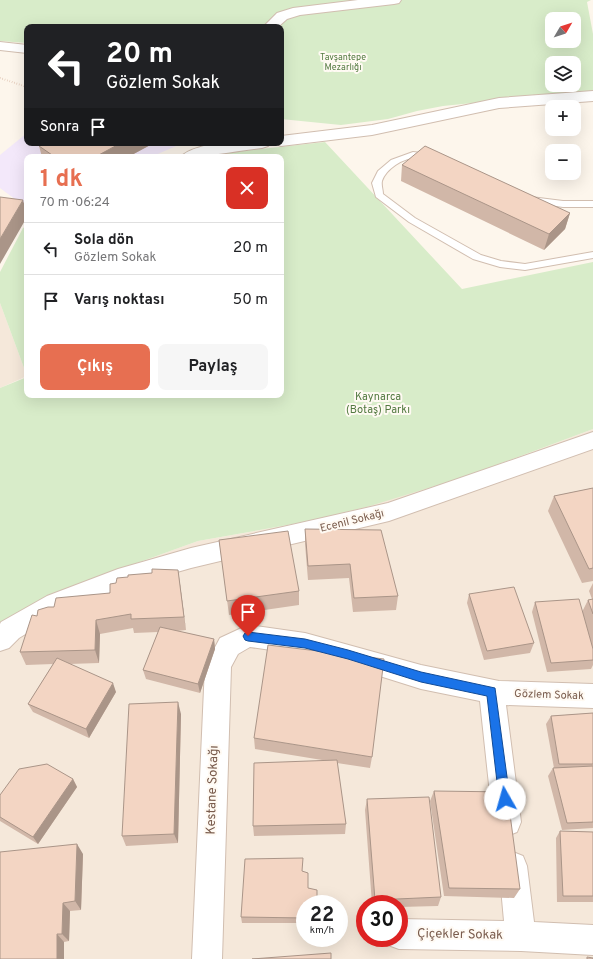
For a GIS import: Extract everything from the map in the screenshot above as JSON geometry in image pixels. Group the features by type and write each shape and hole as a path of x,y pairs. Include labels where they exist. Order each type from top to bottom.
{"street":[{"path":"273,24 282,16 298,11 394,0"},
{"path":"0,46 24,48"},
{"path":"284,141 372,130 499,103 593,96"},
{"path":"197,154 211,149 236,146"},
{"name":"Ecenil Sokağı","path":"0,640 10,630 56,603 118,579 191,558 389,512 593,440"},
{"name":"Gözlem Sokak","path":"248,636 305,644 421,677 492,692 593,696"},
{"name":"Kestane Sokağı","path":"207,959 218,666 229,646 248,636"},
{"path":"492,692 521,936"},
{"name":"Çiçekler Sokak","path":"408,934 521,936 593,940"}],"lane":[{"path":"441,161 413,155 394,162 381,173 377,183 380,195 412,220 477,257 500,264 525,267 593,255"},
{"path":"519,195 533,201 563,204 593,204"}],"path":[{"path":"0,78 24,85"}],"shaded area":[{"path":"24,135 24,146 176,146 158,154 24,154 24,206 0,188 0,155"},
{"path":"0,303 24,368 24,377 0,388"},
{"path":"593,429 593,959 0,959 0,625 90,580 198,541 310,521 464,477"}],"green space":[{"name":"Tavşantepe Mezarlığı","path":"0,0 591,0 587,2 593,34 593,91 443,106 388,119 341,125 284,119 284,24 24,24 24,43 0,41"},
{"name":"Kaynarca (Botaş) Parkı","path":"325,142 462,289 593,262 593,429 464,477 370,506 310,521 198,541 90,580 0,625 0,388 24,378 24,398 284,398 284,154 214,154"},
{"path":"23,228 24,368 0,303 0,272"}],"building":[{"path":"39,146 115,146 101,154 51,154"},
{"path":"425,146 570,213 549,234 402,165"},
{"path":"0,197 23,200 0,239"},
{"path":"593,488 593,568 589,569 554,496"},
{"path":"305,529 381,530 398,596 354,598 350,564 308,566"},
{"path":"288,531 299,591 227,601 219,540"},
{"path":"152,569 178,570 184,617 131,619 131,614 96,620 95,650 20,652 32,615 37,616 38,610 54,607 56,598 110,593 110,584 116,583 117,578 128,577 128,575 152,573"},
{"path":"514,587 534,643 487,651 469,594"},
{"path":"579,599 593,649 593,660 551,663 535,602"},
{"path":"593,599 593,614 588,600"},
{"path":"160,627 214,639 198,684 143,670"},
{"path":"268,645 384,659 372,757 254,738"},
{"path":"57,658 113,683 86,729 28,704"},
{"path":"178,702 174,834 122,836 129,704"},
{"path":"593,713 593,764 559,764 551,716"},
{"path":"337,760 346,824 253,826 254,763"},
{"path":"47,764 73,779 33,837 0,817 0,795 19,769"},
{"path":"593,766 593,822 567,823 553,768"},
{"path":"434,791 507,792 520,889 449,888"},
{"path":"429,797 441,897 408,898 408,895 375,895 367,799"},
{"path":"560,831 593,832 593,896 563,896"},
{"path":"77,844 75,901 63,903 62,934 57,934 57,959 0,959 0,852"},
{"path":"303,858 302,871 308,873 308,888 317,890 317,895 296,895 296,918 241,917 245,859"},
{"path":"331,953 331,959 252,959"}],"route":[{"path":"248,636 305,644 421,677 492,692 505,799"}]}
